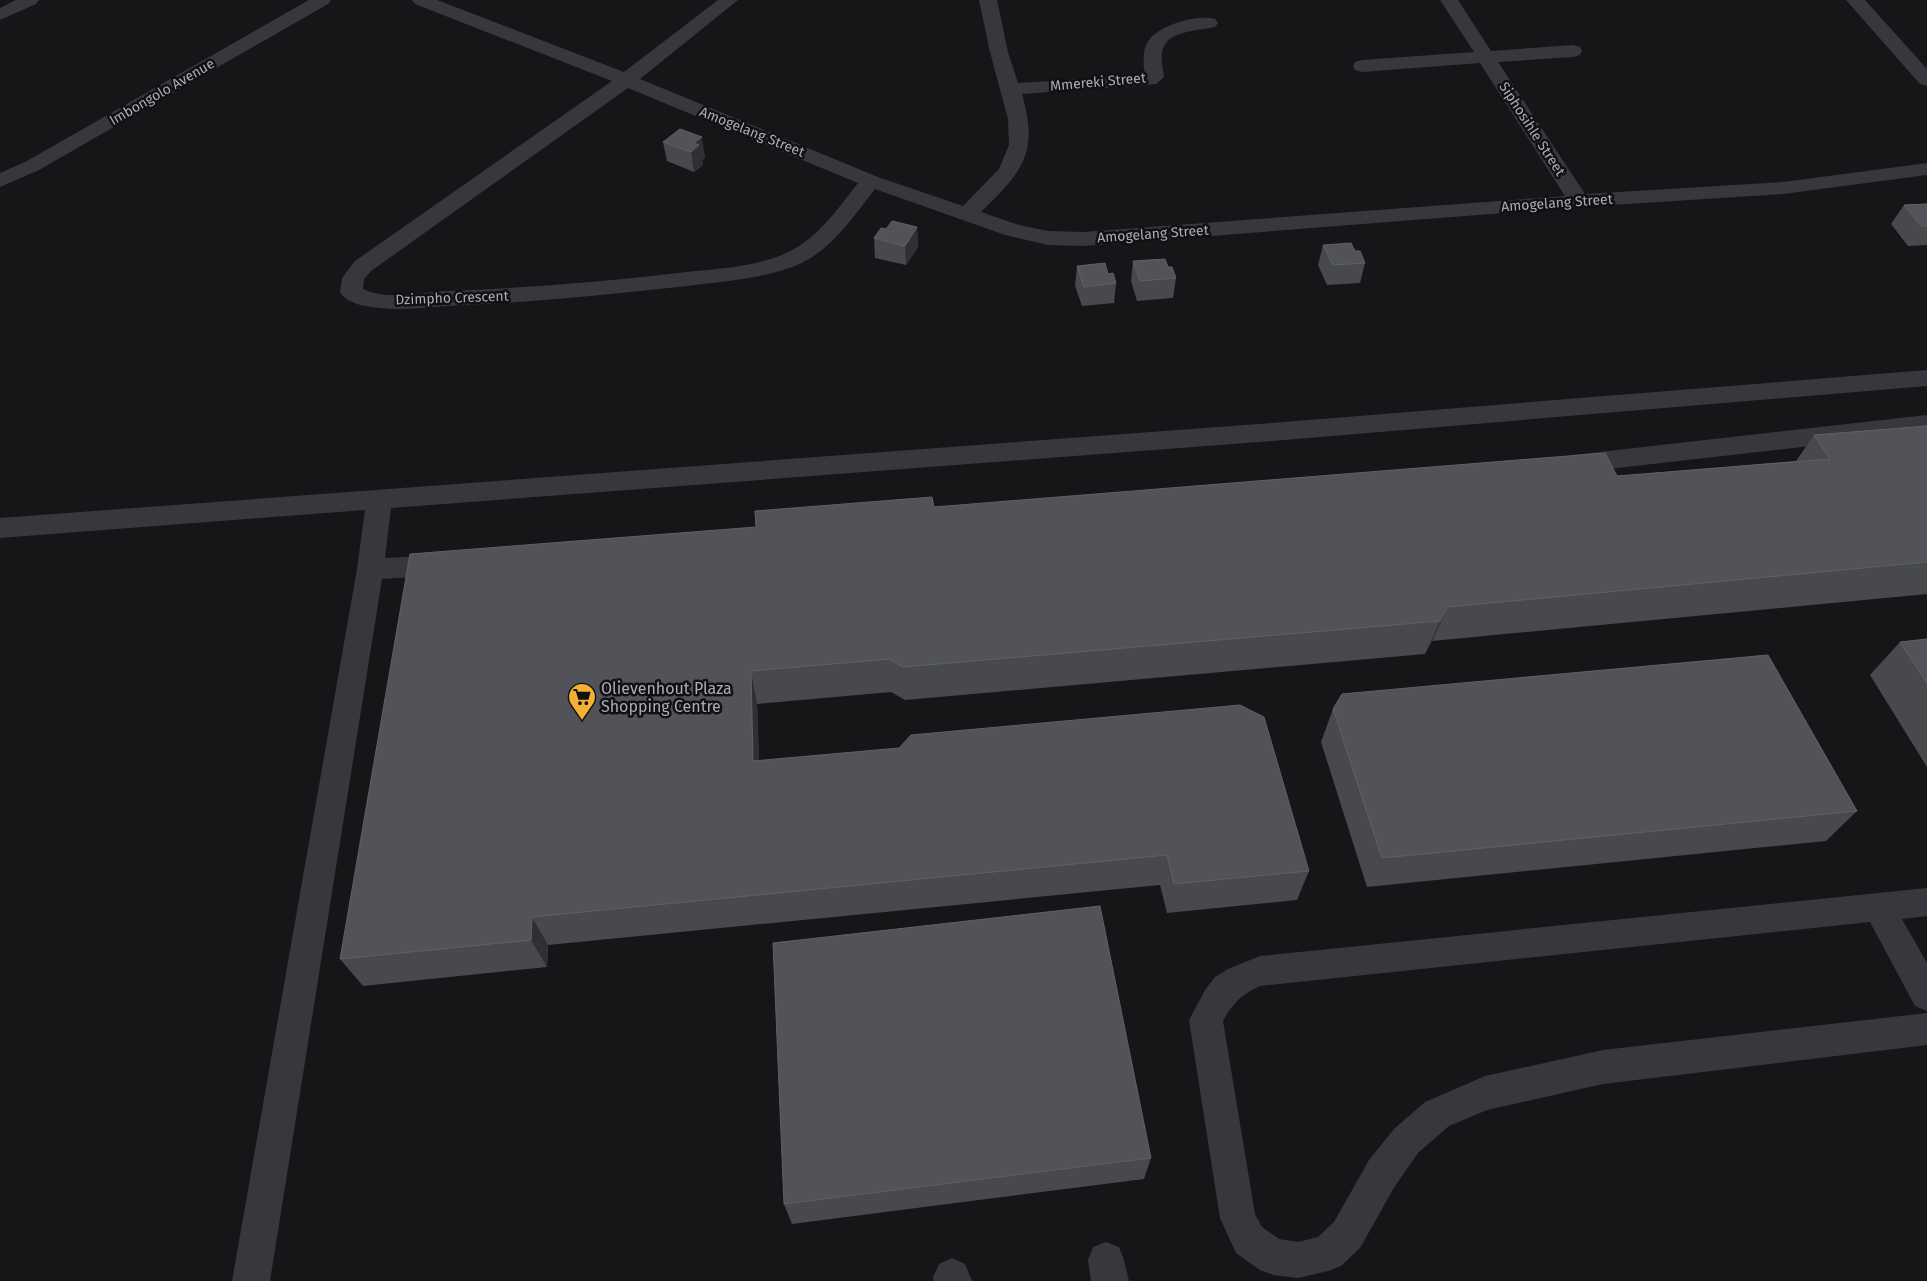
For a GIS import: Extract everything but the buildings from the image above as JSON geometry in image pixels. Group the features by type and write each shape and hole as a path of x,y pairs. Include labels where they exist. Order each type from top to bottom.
{"street":[{"path":"0,15 30,0"},
{"name":"Imbongolo Avenue","path":"0,181 32,166 322,0"},
{"name":"Amogelang Street","path":"421,0 626,80 871,181 1012,230 1048,238 1083,239 1579,200 1783,188 1927,169"},
{"path":"626,80 729,0"},
{"path":"966,214 1007,172 1017,156 1020,142 1019,122 988,0"},
{"name":"Siphosihle Street","path":"1449,0 1579,200"},
{"path":"1855,0 1927,80"},
{"name":"Mmereki Street","path":"1010,89 1149,80 1154,77 1153,51 1162,37 1171,31 1209,23"},
{"name":"Siphosihle Street","path":"1362,66 1573,51"},
{"name":"Dzimpho Crescent","path":"626,80 363,266 353,278 351,292 367,298 388,300 515,296 742,272 772,265 796,256 815,245 833,228 871,181"},
{"path":"0,528 1292,430 1927,378"},
{"path":"1545,467 1927,424"},
{"path":"251,1281 370,569 379,499"},
{"path":"370,569 466,564"},
{"path":"1927,902 1260,971 1233,981 1217,998 1206,1020 1238,1218 1249,1240 1273,1257 1298,1270 1328,1253 1346,1235 1382,1173 1406,1141 1437,1114 1485,1092 1603,1067 1927,1029"},
{"path":"1878,908 1927,995"}],"place":[{"name":"Olievenhout Plaza Shopping Centre","path":"582,721"}]}
